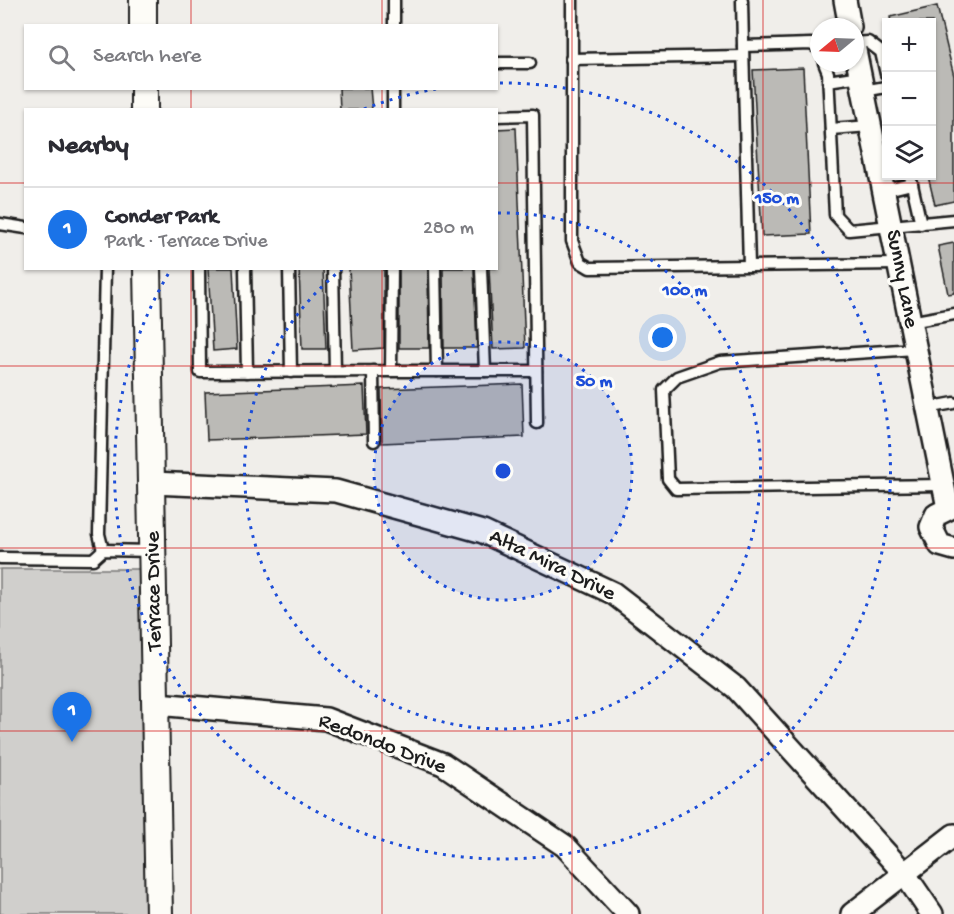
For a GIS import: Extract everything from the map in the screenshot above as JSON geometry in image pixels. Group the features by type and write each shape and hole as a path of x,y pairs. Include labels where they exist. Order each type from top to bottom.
{"street":[{"path":"143,0 143,24"},
{"path":"845,0 848,18"},
{"name":"Sunny Lane","path":"860,72 877,136 883,191 943,485 951,507 936,514 931,527 940,545 954,549"},
{"path":"144,90 144,108"},
{"name":"Terrace Drive","path":"147,270 157,704 159,914"},
{"name":"Alta Mira Drive","path":"152,483 336,491 483,532 613,593 736,687 903,873 932,914"},
{"name":"Redondo Drive","path":"157,704 326,719 443,765 565,846 628,914"},
{"path":"852,914 954,835"}],"lane":[{"path":"394,0 394,24"},
{"path":"572,0 572,241 580,262 590,268 898,264"},
{"path":"742,0 749,266"},
{"path":"864,42 868,42 881,52 886,72"},
{"path":"571,59 743,51 810,44"},
{"path":"498,63 530,63"},
{"path":"826,72 835,215 849,230 954,220"},
{"path":"828,81 882,86"},
{"path":"393,90 393,108"},
{"path":"498,116 533,115 537,423"},
{"path":"831,129 877,136"},
{"path":"883,191 911,180 921,224"},
{"path":"0,224 24,228"},
{"path":"103,550 99,534 105,270"},
{"path":"198,270 200,372 536,371"},
{"path":"245,270 247,372"},
{"path":"290,270 291,372"},
{"path":"333,270 335,371"},
{"path":"391,371 392,270"},
{"path":"435,270 437,371"},
{"path":"481,270 485,371"},
{"path":"910,322 954,314"},
{"path":"915,349 720,362 677,377 664,390 668,479 676,489 943,485"},
{"path":"373,371 374,441"},
{"path":"927,408 954,403"},
{"path":"0,558 93,560 103,550 154,551"}],"shaded area":[{"path":"0,569 141,569 145,914 0,914"}],"building":[{"path":"937,6 954,76 954,201 935,205 929,180 936,180 936,18 890,17"},
{"path":"803,68 811,234 762,236 753,70"},
{"path":"339,90 370,90 372,108 340,108"},
{"path":"516,128 525,348 493,349 489,270 498,270 498,129"},
{"path":"954,243 954,293 948,294 938,246"},
{"path":"208,270 233,270 237,349 213,351"},
{"path":"299,270 323,270 326,349 302,349"},
{"path":"349,270 384,270 384,348 353,350"},
{"path":"399,270 428,270 429,348 399,348"},
{"path":"443,270 474,270 477,348 444,348"},
{"path":"522,384 524,437 382,443 381,389"},
{"path":"364,386 366,434 207,440 205,392"}],"place":[{"name":"Conder Park","path":"72,742"}]}
